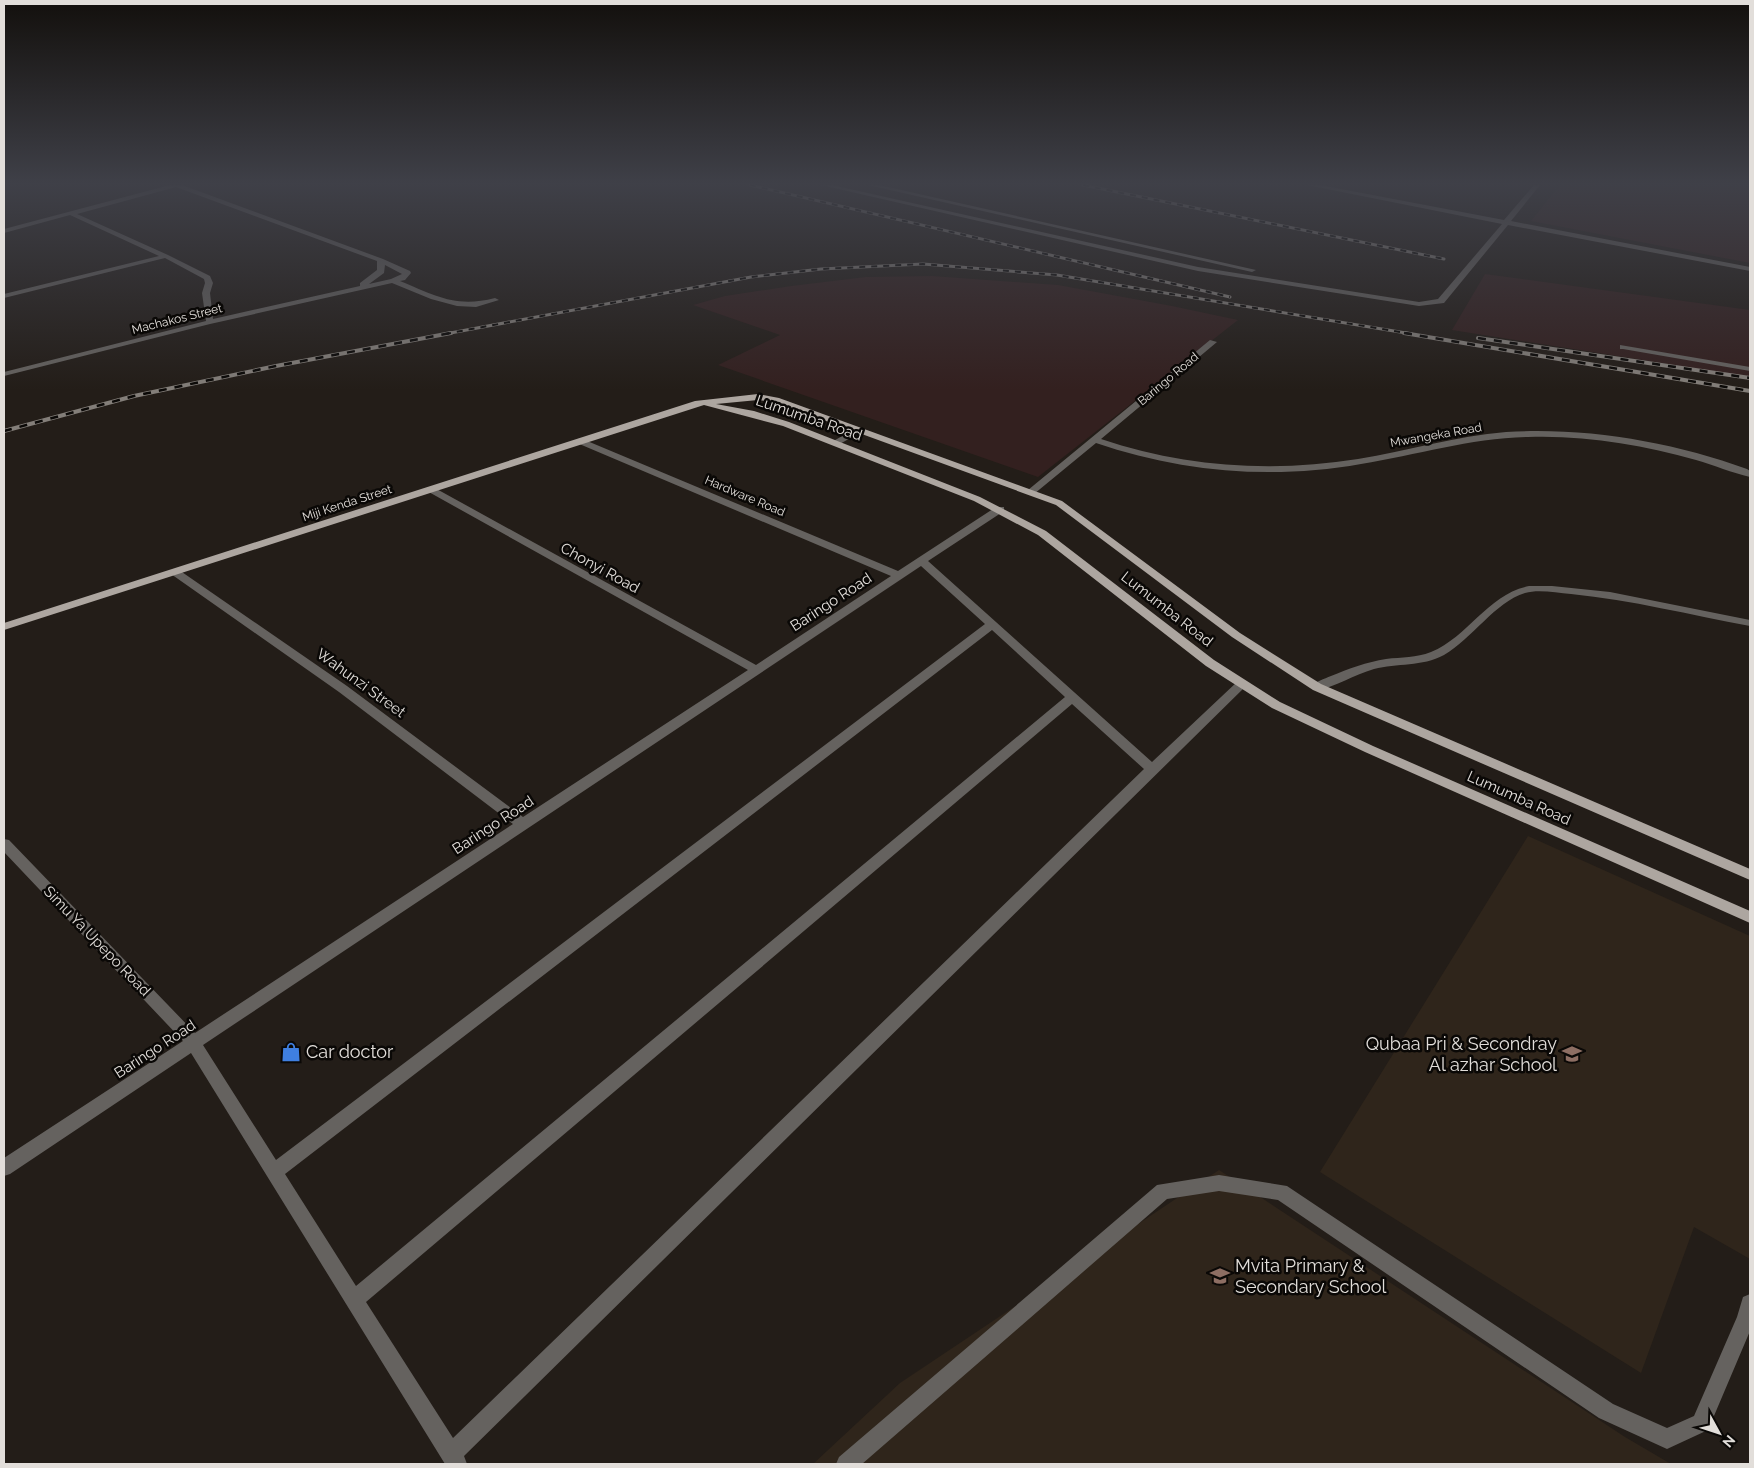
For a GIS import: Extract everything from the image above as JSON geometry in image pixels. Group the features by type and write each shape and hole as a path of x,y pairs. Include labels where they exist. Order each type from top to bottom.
{"main road":[{"name":"Lumumba Road","path":"698,403 758,397 776,400 1059,502 1236,635 1317,687 1750,875"},
{"name":"Lumumba Road","path":"698,403 754,414 835,443 1000,510 1042,533 1210,663 1276,705 1368,749 1750,918"},
{"name":"Miji Kenda Street","path":"4,627 698,403"}],"street":[{"path":"160,254 207,278 209,283 206,293 210,322"},
{"path":"356,288 393,281 402,278 407,273 363,254"},
{"path":"1129,254 1198,269 1419,304 1441,301 1480,254"},
{"path":"1181,254 1332,291"},
{"path":"1670,254 1750,269"},
{"path":"4,296 166,256"},
{"path":"356,288 378,274 381,270 381,260"},
{"path":"393,281 426,295 464,305 475,306 495,300"},
{"name":"Machakos Street","path":"4,374 210,322 309,301 356,288"},
{"name":"Baringo Road","path":"1031,492 1213,342"},
{"path":"1623,347 1750,369"},
{"path":"835,443 858,430"},
{"name":"Mwangeka Road","path":"1095,440 1133,453 1226,468 1279,469 1337,465 1454,441 1552,434 1596,436 1661,447 1750,474"},
{"name":"Hardware Road","path":"580,441 900,576"},
{"name":"Chonyi Road","path":"430,490 757,670"},
{"name":"Baringo Road","path":"4,1168 191,1041 524,825 1000,510"},
{"path":"922,561 1152,768"},
{"name":"Wahunzi Street","path":"175,572 343,689 524,825"},
{"path":"1317,687 1342,674 1355,670 1385,663 1422,660 1444,650 1466,635 1482,618 1519,591 1539,588 1590,592 1750,623"},
{"path":"274,1172 993,624"},
{"path":"454,1459 1152,768 1242,684"},
{"path":"354,1300 1073,697"},
{"name":"Simu Ya Upepo Road","path":"4,844 191,1041 454,1459"},
{"path":"846,1464 1163,1191 1219,1183 1281,1192 1606,1411 1667,1439 1701,1423 1749,1314"}],"shaded area":[{"path":"1700,254 1750,254 1750,263"},
{"path":"1485,274 1750,310 1750,377 1452,330"},
{"path":"932,276 1058,285 1238,320 1038,477 718,365 780,335 693,305 725,296 791,286 866,277"},
{"name":"Qubaa Pri & Secondray Al azhar School","path":"1528,836 1750,936 1750,1259 1694,1227 1641,1373 1320,1172"},
{"name":"Mvita Primary & Secondary School","path":"1219,1170 1625,1437 1671,1464 813,1464 900,1383"}],"railway":[{"path":"1044,254 1230,297"},
{"path":"1417,254 1444,259"},
{"path":"445,334 751,277 821,269 923,264 1057,275 1412,334"},
{"path":"4,431 134,396 276,366 451,333"},
{"path":"1404,333 1750,391"},
{"path":"1478,338 1750,378"}],"place":[{"name":"Car doctor","path":"291,1052"},
{"name":"Qubaa Pri & Secondray Al azhar School","path":"1572,1054"},
{"name":"Mvita Primary & Secondary School","path":"1220,1276"}]}
